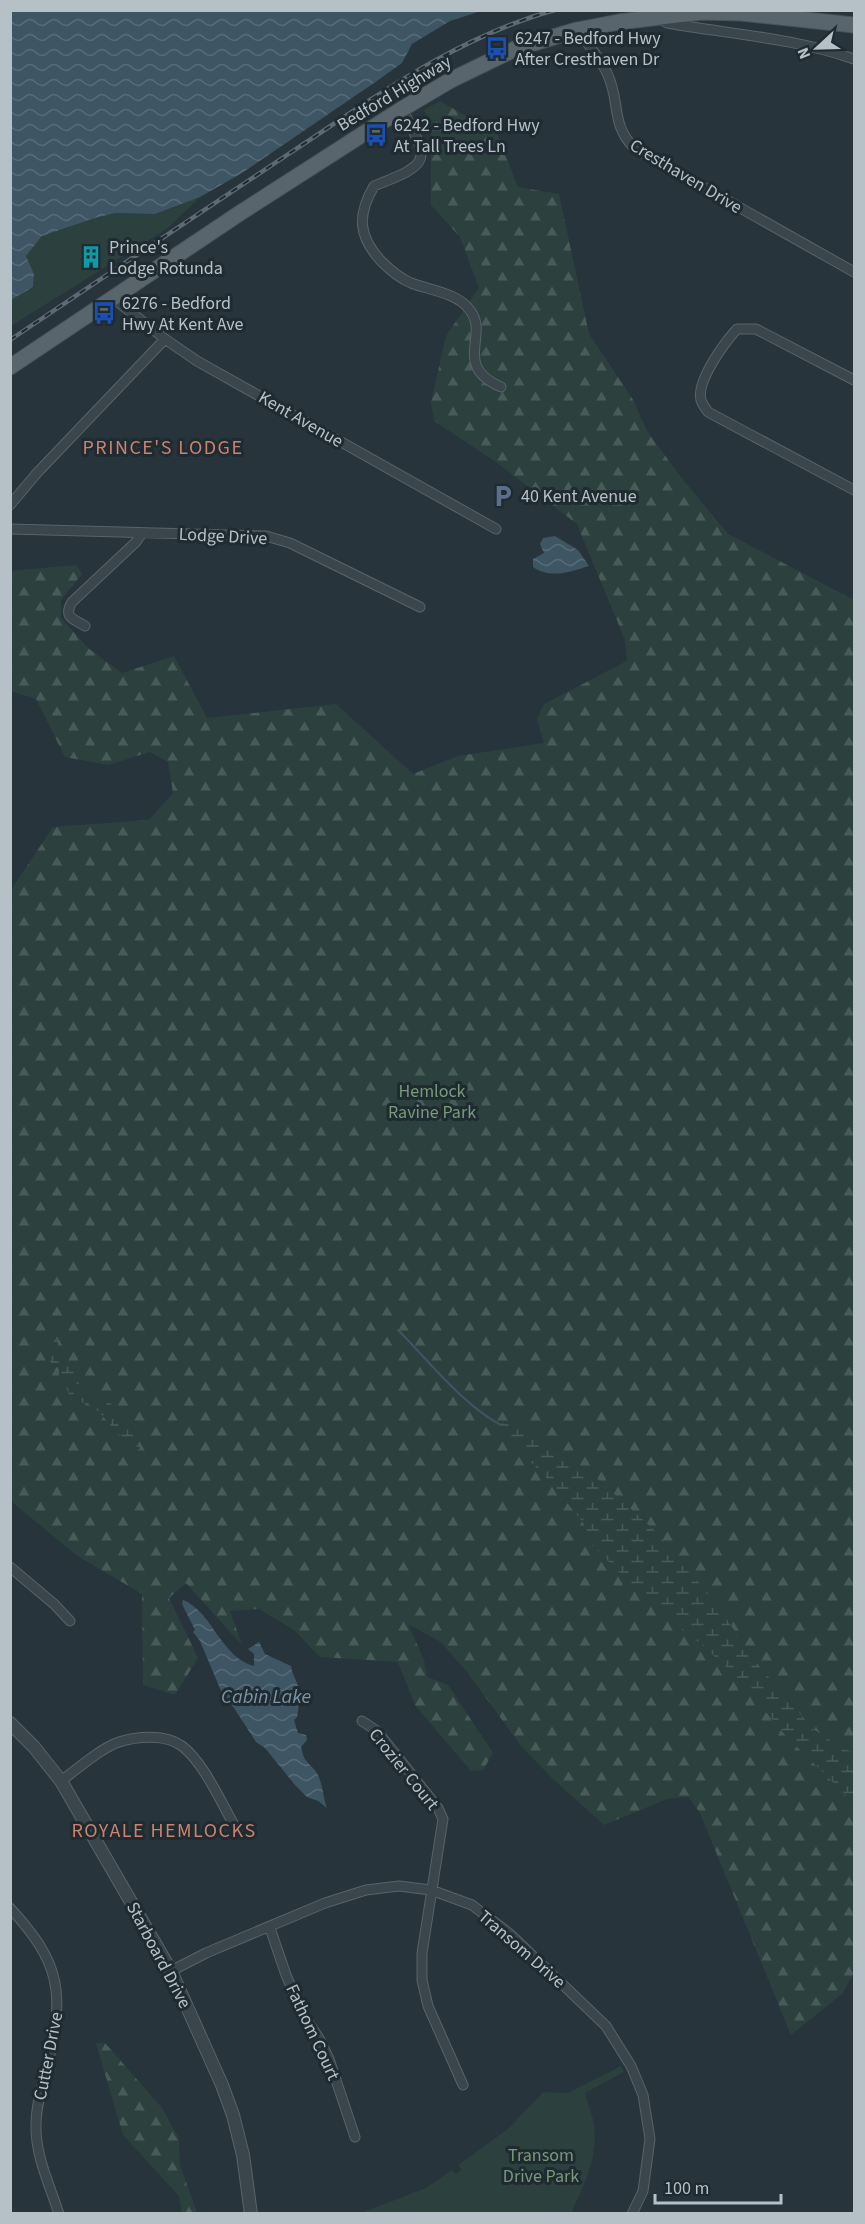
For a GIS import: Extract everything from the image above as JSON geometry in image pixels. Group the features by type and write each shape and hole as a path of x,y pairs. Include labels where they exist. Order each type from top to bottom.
{"main road":[{"name":"Bedford Highway","path":"10,367 402,108 492,58 577,30 701,12 741,13 855,25"}],"street":[{"path":"657,17 676,25 824,48 855,59"},
{"name":"Cresthaven Drive","path":"577,30 608,74 618,124 623,137 634,148 855,272"},
{"path":"402,108 420,145 420,159 416,167 408,173 374,186 363,209 366,241 369,249 399,278 455,298 470,310 475,319 477,333 473,358 485,378 501,387"},
{"name":"Kent Avenue","path":"113,298 197,361 496,529"},
{"path":"855,380 756,329 737,329 723,344 701,387 701,400 708,412 855,490"},
{"path":"10,505 37,473 165,339"},
{"name":"Lodge Drive","path":"10,529 266,536 291,543 420,607"},
{"path":"85,626 71,618 67,609 136,542 142,533"},
{"path":"10,1567 54,1604 70,1622"},
{"name":"Crozier Court","path":"362,1721 377,1731 438,1808 443,1819 422,1953 422,1980 428,2006 463,2085"},
{"name":"Starboard Drive","path":"10,1723 34,1747 62,1781 171,1971 233,2115 243,2155 251,2214"},
{"path":"62,1781 118,1742 144,1738 167,1738 182,1746 195,1760 233,1823"},
{"name":"Transom Drive","path":"171,1971 206,1953 325,1903 366,1890 399,1886 431,1890 471,1905 510,1934 606,2026 631,2066 643,2095 650,2139 643,2191 632,2214"},
{"name":"Cutter Drive","path":"10,1908 41,1944 54,1976 58,1994 55,2031 38,2101 36,2129 40,2157 59,2214"},
{"name":"Fathom Court","path":"270,1928 295,1995 328,2059 355,2137"}],"green space":[{"name":"Hemlock Ravine Park","path":"440,101 497,134 518,187 559,194 589,334 632,398 647,431 683,480 728,534 854,600 854,1752 843,1749 813,1729 749,1654 718,1605 601,1482 537,1435 505,1422 584,1524 591,1544 738,1678 787,1737 854,1803 854,1972 843,1993 791,2035 700,1813 688,1797 667,1799 604,1825 553,1779 522,1747 467,1672 441,1642 408,1624 424,1660 427,1677 448,1685 493,1753 483,1770 471,1771 415,1705 398,1662 320,1657 294,1630 259,1609 230,1611 242,1645 186,1583 169,1598 198,1658 175,1695 143,1685 142,1594 76,1555 11,1501 11,890 53,827 149,820 173,793 168,762 150,752 108,765 65,757 36,699 11,691 10,571 76,565 82,574 61,600 61,618 88,648 122,673 174,656 207,718 336,704 413,774 458,756 544,743 537,719 544,704 627,661 625,640 577,524 496,462 434,421 431,402 446,336 479,288 460,237 431,205 431,124 424,110"},
{"path":"200,197 168,228 11,326 11,300 33,287 34,274 26,256 42,236 115,213 155,214"},
{"path":"57,1339 61,1356 79,1370 79,1386 85,1393 112,1405 115,1419 130,1432 139,1445 140,1448 135,1453 99,1412 89,1405 70,1398 67,1389 59,1381 59,1368 49,1361 49,1349"},
{"path":"505,1421 537,1435 601,1482 653,1529 718,1605 749,1654 813,1729 843,1749 854,1752 854,1803 787,1737 738,1678 702,1645 657,1610 591,1544 584,1524 554,1486 501,1431 501,1425"},
{"path":"96,2043 105,2043 162,2108 179,2139 180,2165 197,2213 182,2213 179,2196 123,2135"},
{"name":"Transom Drive Park","path":"621,2066 624,2072 585,2093 595,2132 593,2156 586,2180 571,2213 361,2213 426,2188 452,2170 456,2174 462,2170 458,2165 508,2129 543,2092 568,2093"}],"water":[{"path":"11,10 481,11 450,21 412,44 402,63 242,173 200,197 155,214 115,213 42,236 26,256 34,274 33,287 11,300"},
{"path":"555,536 578,550 589,566 553,574 533,567 533,559 544,553 540,544 543,538"},
{"name":"Cabin Lake","path":"183,1600 202,1614 233,1654 242,1661 254,1666 254,1654 248,1649 259,1642 265,1654 291,1666 299,1693 298,1713 294,1720 298,1733 306,1735 307,1740 301,1747 306,1761 318,1775 327,1808 307,1797 265,1748 256,1742 221,1691 200,1641 193,1632 195,1630 182,1604"}],"waterway":[{"path":"398,1330 460,1395 487,1417 501,1425"}],"railway":[{"path":"10,340 416,72 483,36 555,10"}],"place":[{"name":"6247 - Bedford Hwy After Cresthaven Dr","path":"497,48"},
{"name":"6242 - Bedford Hwy At Tall Trees Ln","path":"376,135"},
{"name":"Prince's Lodge Rotunda","path":"91,257"},
{"name":"6276 - Bedford Hwy At Kent Ave","path":"104,313"},
{"name":"40 Kent Avenue","path":"503,496"}],"district":[{"name":"PRINCE'S LODGE","path":"163,447"},
{"name":"ROYALE HEMLOCKS","path":"164,1830"}]}
